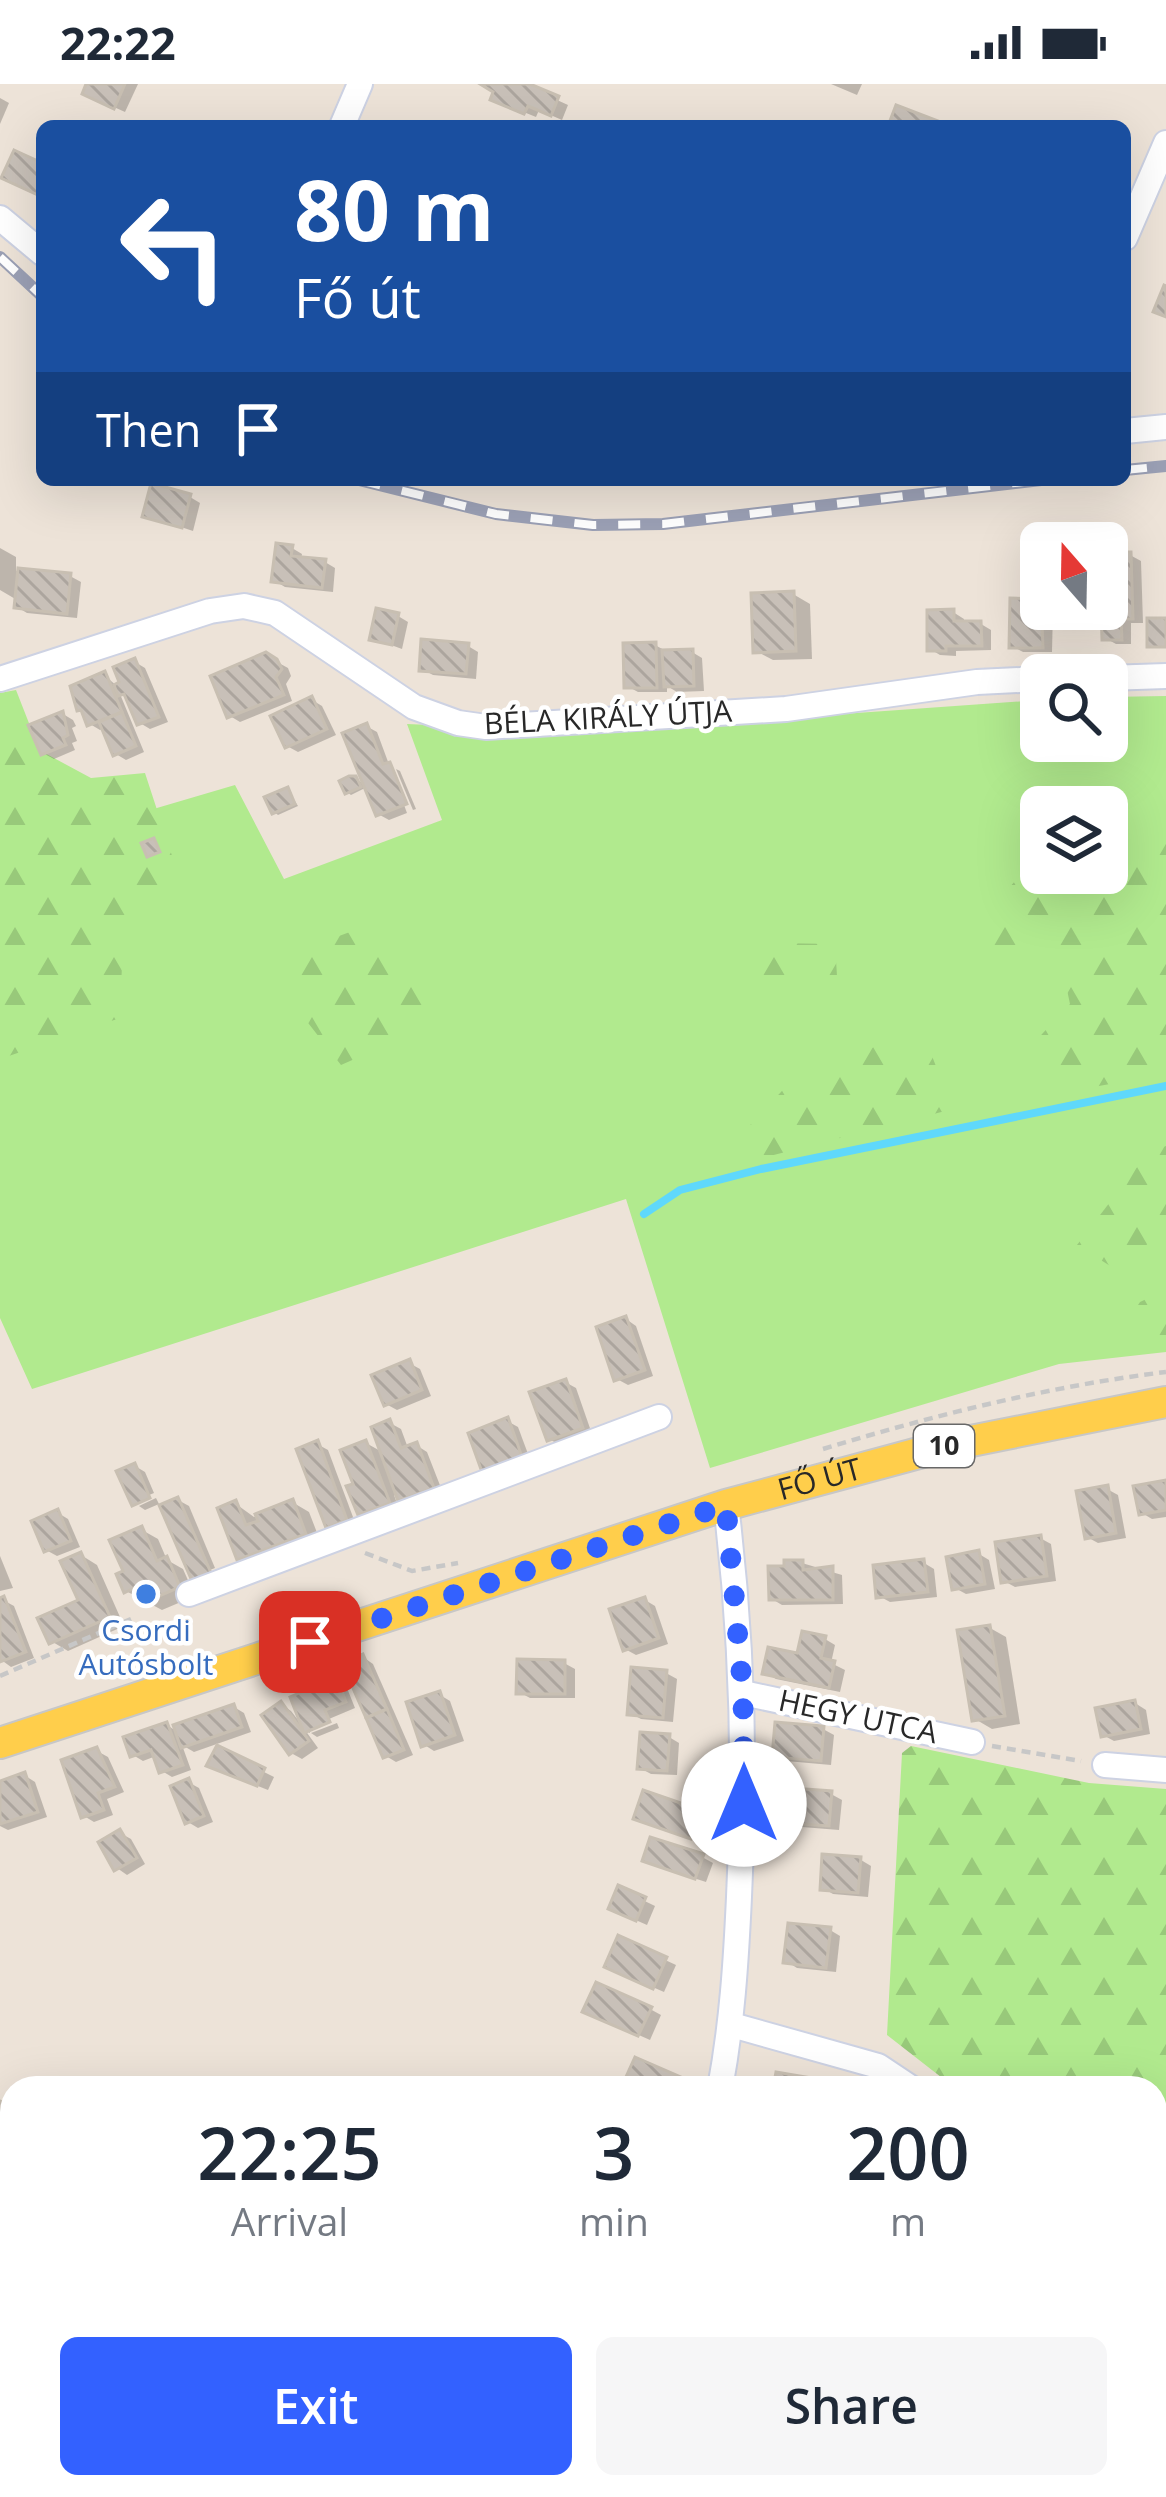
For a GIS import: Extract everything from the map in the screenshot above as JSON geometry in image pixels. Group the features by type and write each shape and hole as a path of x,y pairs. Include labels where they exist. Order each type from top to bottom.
{"main road":[{"name":"FŐ ÚT","path":"0,1743 726,1505 941,1447 1166,1402"}],"street":[{"path":"345,120 360,84"},
{"path":"1131,224 1166,143"},
{"path":"0,218 36,248"},
{"path":"1131,431 1166,428"},
{"name":"BÉLA KIRÁLY ÚTJA","path":"0,679 210,611 244,607 275,613 414,707 458,723 486,727 786,709 1020,680"},
{"path":"1128,677 1166,676"},
{"path":"190,1594 659,1417"},
{"path":"722,2076 732,2025 744,1804 743,1693 726,1505"},
{"name":"HEGY UTCA","path":"743,1693 972,1742"},
{"path":"1105,1765 1166,1770"},
{"path":"732,2025 878,2066 893,2076"}],"path":[{"path":"332,1539 412,1570 457,1563"},
{"path":"0,1676 131,1619"},
{"path":"972,1742 1105,1765"}],"green space":[{"path":"16,690 72,833 235,785 284,879 442,820 407,724 587,732 1020,701 1020,762 1128,762 1128,697 1166,696 1166,1352 1059,1364 710,1468 626,1199 32,1389 0,1318 0,693"},
{"path":"0,729 91,778 145,773 177,871 123,937 120,1018 0,1059"},
{"path":"1166,827 1166,1074 1082,1089 1015,1063 1070,1004 1058,947 1005,960 974,929 1020,875 1020,894 1128,894 1128,835"},
{"path":"369,925 434,992 436,1023 341,1065 305,1019 321,990 289,980 279,958"},
{"path":"772,943 835,944 837,976 778,990 760,984 746,961"},
{"path":"924,1036 953,1109 762,1158 729,1148 793,1079 879,1045"},
{"path":"1166,1146 1166,1230 1115,1269 1077,1245 1150,1150"},
{"path":"1166,1290 1166,1335 1114,1342 1140,1302"},
{"path":"911,1746 1089,1783 1166,1789 1166,2076 940,2076 887,2035 902,1753"}],"building":[{"path":"86,84 125,84 114,109 82,94"},
{"path":"480,84 530,84 559,96 551,116 528,106 524,114 490,100 493,92"},
{"path":"896,105 935,120 890,120"},
{"path":"14,150 36,160 36,194 1,178"},
{"path":"1166,286 1166,317 1153,312"},
{"path":"150,486 191,494 182,528 142,517"},
{"path":"276,543 293,545 291,556 326,559 322,588 271,582"},
{"path":"1128,552 1131,552 1133,619 1128,619"},
{"path":"18,568 71,573 67,614 14,608"},
{"path":"794,591 796,651 753,653 751,593"},
{"path":"1010,598 1020,598 1020,630 1042,630 1043,648 1009,648"},
{"path":"376,608 399,613 392,645 369,640"},
{"path":"954,609 954,621 981,621 982,646 927,651 927,610"},
{"path":"1147,618 1166,618 1166,647 1147,647"},
{"path":"1102,630 1122,630 1122,640 1102,640"},
{"path":"421,639 469,643 466,674 419,671"},
{"path":"656,642 657,688 624,688 623,643"},
{"path":"693,649 694,686 664,687 662,650"},
{"path":"266,652 282,669 276,677 284,695 227,718 210,676"},
{"path":"135,658 159,717 137,725 124,694 118,696 113,667"},
{"path":"105,671 122,712 87,726 70,686"},
{"path":"312,696 327,729 285,748 270,716"},
{"path":"63,711 66,745 41,755 28,725"},
{"path":"122,712 136,746 113,756 99,722"},
{"path":"367,723 383,764 390,762 407,804 376,816 342,733"},
{"path":"356,776 361,787 345,794 339,781"},
{"path":"288,787 295,804 272,814 264,797"},
{"path":"154,838 160,852 147,857 141,843"},
{"path":"626,1316 645,1370 614,1381 596,1327"},
{"path":"410,1359 422,1390 384,1406 371,1375"},
{"path":"566,1379 583,1428 547,1441 529,1392"},
{"path":"508,1417 522,1457 482,1472 468,1433"},
{"path":"390,1419 401,1448 417,1442 434,1488 398,1501 371,1427"},
{"path":"318,1440 347,1520 326,1528 296,1449"},
{"path":"366,1440 390,1503 358,1515 346,1486 353,1484 340,1450"},
{"path":"135,1463 150,1498 132,1506 116,1471"},
{"path":"1166,1480 1166,1510 1139,1515 1133,1486"},
{"path":"1108,1485 1116,1533 1085,1539 1076,1491"},
{"path":"178,1497 211,1573 192,1581 159,1505"},
{"path":"293,1499 306,1534 237,1560 217,1508 236,1500 246,1525 258,1521 255,1514"},
{"path":"58,1509 71,1541 44,1552 31,1521"},
{"path":"142,1526 157,1561 167,1556 180,1587 143,1603 136,1587 124,1593 116,1574 123,1571 109,1540"},
{"path":"1041,1535 1047,1576 1001,1583 995,1542"},
{"path":"979,1550 985,1584 952,1590 946,1557"},
{"path":"81,1552 110,1617 49,1644 37,1618 78,1600 60,1561"},
{"path":"924,1559 928,1592 876,1598 873,1565"},
{"path":"784,1560 803,1560 803,1570 833,1566 833,1600 769,1600 768,1566 784,1566"},
{"path":"4,1596 26,1652 0,1662 0,1598"},
{"path":"645,1597 659,1638 623,1651 609,1609"},
{"path":"990,1625 1005,1716 972,1721 957,1630"},
{"path":"802,1631 826,1636 821,1658 835,1661 829,1688 762,1674 768,1647 797,1653"},
{"path":"363,1654 387,1709 366,1718 342,1663"},
{"path":"517,1659 565,1660 565,1694 516,1694"},
{"path":"631,1667 667,1670 663,1718 627,1715"},
{"path":"315,1677 319,1686 337,1679 346,1702 325,1710 330,1722 304,1733 290,1697 306,1690 303,1681"},
{"path":"440,1691 455,1735 421,1747 406,1702"},
{"path":"1135,1700 1141,1729 1101,1737 1095,1708"},
{"path":"281,1701 309,1741 289,1755 261,1715"},
{"path":"234,1704 242,1727 181,1748 173,1725"},
{"path":"387,1709 404,1750 383,1758 366,1718"},
{"path":"167,1722 183,1765 159,1773 151,1750 130,1757 123,1737"},
{"path":"775,1722 824,1726 821,1761 772,1757"},
{"path":"640,1732 670,1734 667,1771 637,1769"},
{"path":"217,1745 265,1768 257,1786 206,1766"},
{"path":"97,1747 115,1787 98,1793 104,1810 81,1818 61,1760"},
{"path":"25,1772 38,1812 0,1824 0,1781"},
{"path":"189,1778 204,1816 185,1824 170,1786"},
{"path":"791,1788 832,1791 829,1826 788,1823"},
{"path":"643,1790 701,1810 691,1839 633,1819"},
{"path":"120,1829 137,1858 114,1871 98,1842"},
{"path":"650,1837 704,1854 695,1879 642,1861"},
{"path":"822,1854 861,1857 858,1893 820,1890"},
{"path":"618,1885 646,1897 636,1921 608,1909"},
{"path":"788,1923 831,1927 826,1968 783,1963"},
{"path":"618,1935 667,1957 653,1989 604,1967"},
{"path":"596,1982 652,2007 638,2036 582,2012"},
{"path":"635,2057 679,2076 626,2076"}],"waterway":[{"path":"644,1214 680,1190 761,1169 1166,1086"}],"railway":[{"path":"0,257 36,290"},
{"path":"1131,469 1166,466"},
{"path":"383,486 496,514 593,525 663,524 989,486"}],"place":[{"name":"Csordi Autósbolt","path":"146,1594"}],"route":[{"path":"310,1642 726,1505 743,1693 744,1804"}]}
